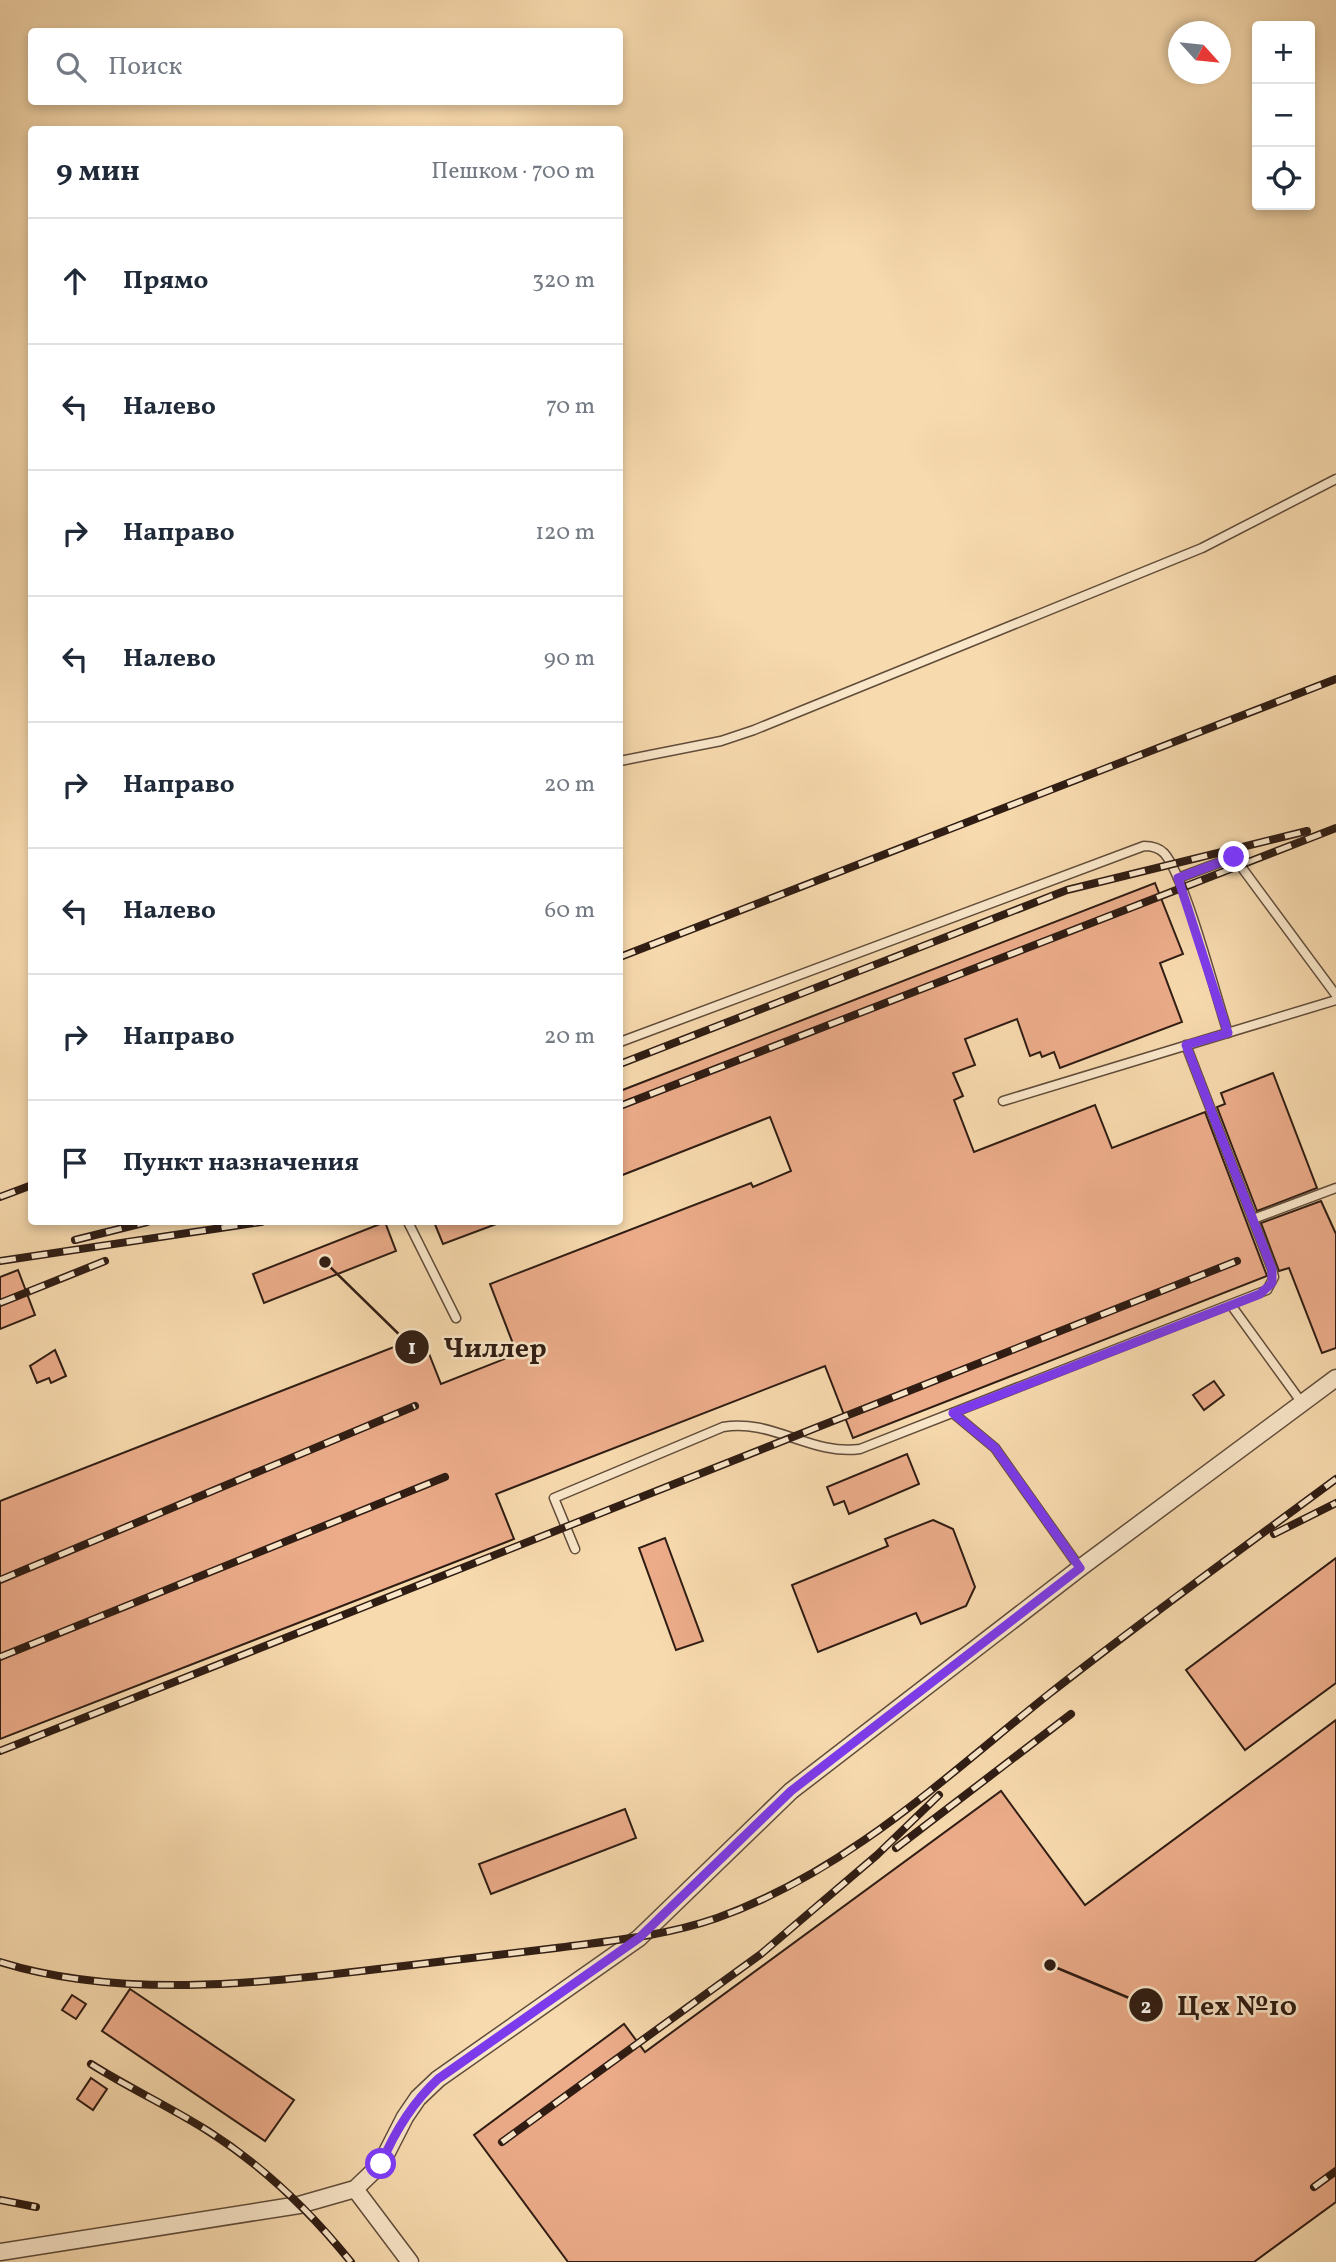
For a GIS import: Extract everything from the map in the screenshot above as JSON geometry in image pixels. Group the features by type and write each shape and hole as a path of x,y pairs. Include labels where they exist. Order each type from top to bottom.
{"street":[{"path":"0,2252 299,2205 355,2189 381,2164 405,2117 418,2098 438,2079 639,1938 791,1791 1080,1568 1336,1378"},
{"path":"355,2189 410,2262"}],"lane":[{"path":"623,760 721,741 754,730 1202,548 1336,479"},
{"path":"623,1041 1135,848 1152,846 1160,850 1178,878 1228,1033"},
{"path":"1003,1101 1228,1033 1336,997 1234,857 1178,878"},
{"path":"575,1549 554,1498 723,1427 751,1425 828,1448 850,1450 1260,1294 1272,1283 1272,1269 1186,1045"},
{"path":"1253,1219 1336,1188"},
{"path":"410,1225 456,1318"},
{"path":"1231,1305 1302,1403"},
{"path":"953,1413 995,1448 1080,1568"}],"building":[{"path":"1155,883 1183,954 1160,963 1182,1022 1060,1068 1054,1052 1042,1057 1040,1052 1030,1056 1017,1019 965,1039 975,1065 953,1073 963,1096 954,1100 974,1152 1095,1105 1112,1148 1205,1112 1267,1276 853,1438 825,1366 496,1494 514,1539 0,1739 0,1501 422,1336 441,1384 517,1354 490,1284 751,1183 753,1187 791,1171 770,1117 623,1175 623,1090"},
{"path":"1273,1073 1317,1188 1257,1211 1217,1107 1225,1104 1221,1093"},
{"path":"1321,1201 1336,1234 1336,1348 1322,1353 1289,1268 1279,1271 1261,1223"},
{"path":"377,1225 386,1225 396,1251 264,1303 253,1274"},
{"path":"435,1225 494,1225 443,1244"},
{"path":"18,1270 35,1315 0,1329 0,1277"},
{"path":"55,1350 66,1376 51,1383 49,1378 37,1383 30,1366"},
{"path":"1214,1381 1224,1395 1204,1410 1193,1395"},
{"path":"907,1454 919,1484 849,1514 844,1501 834,1505 827,1487"},
{"path":"933,1520 953,1529 975,1587 966,1606 921,1624 916,1613 818,1652 792,1585 888,1546 885,1539"},
{"path":"665,1538 703,1641 676,1650 639,1548"},
{"path":"1336,1558 1336,1683 1245,1750 1186,1670"},
{"path":"1336,1720 1336,2202 1254,2262 568,2262 474,2135 624,2024 645,2052 1001,1791 1085,1905"},
{"path":"625,1809 636,1838 491,1894 479,1864"},
{"path":"130,1989 294,2100 265,2141 102,2031"},
{"path":"72,1995 86,2004 76,2019 62,2010"},
{"path":"91,2078 107,2089 93,2110 77,2099"}],"railway":[{"path":"623,956 1336,679"},
{"path":"623,1105 1336,828"},
{"path":"623,1063 1067,890 1307,831"},
{"path":"0,1197 28,1186"},
{"path":"75,1240 135,1225"},
{"path":"0,1261 241,1225"},
{"path":"0,1303 105,1261"},
{"path":"0,1751 1237,1261"},
{"path":"0,1580 415,1406"},
{"path":"0,1657 445,1477"},
{"path":"0,1962 46,1974 92,1981 188,1985 236,1983 331,1975 617,1940 657,1934 717,1918 764,1899 809,1875 892,1820 1084,1666 1336,1479"},
{"path":"1274,1534 1336,1503"},
{"path":"896,1848 1071,1714"},
{"path":"502,2142 761,1954 877,1855 939,1795"},
{"path":"91,2064 194,2122 248,2159 302,2207 351,2262"},
{"path":"1314,2187 1336,2171"},
{"path":"0,2200 36,2207"}],"place":[{"name":"Чиллер","path":"325,1262"},
{"name":"Цех №10","path":"1050,1965"}],"route":[{"path":"381,2164 405,2117 418,2098 438,2079 639,1938 791,1791 1080,1568 1009,1465 995,1448 953,1413 1260,1294 1272,1283 1272,1269 1186,1045 1228,1033 1178,878 1234,857"}]}
